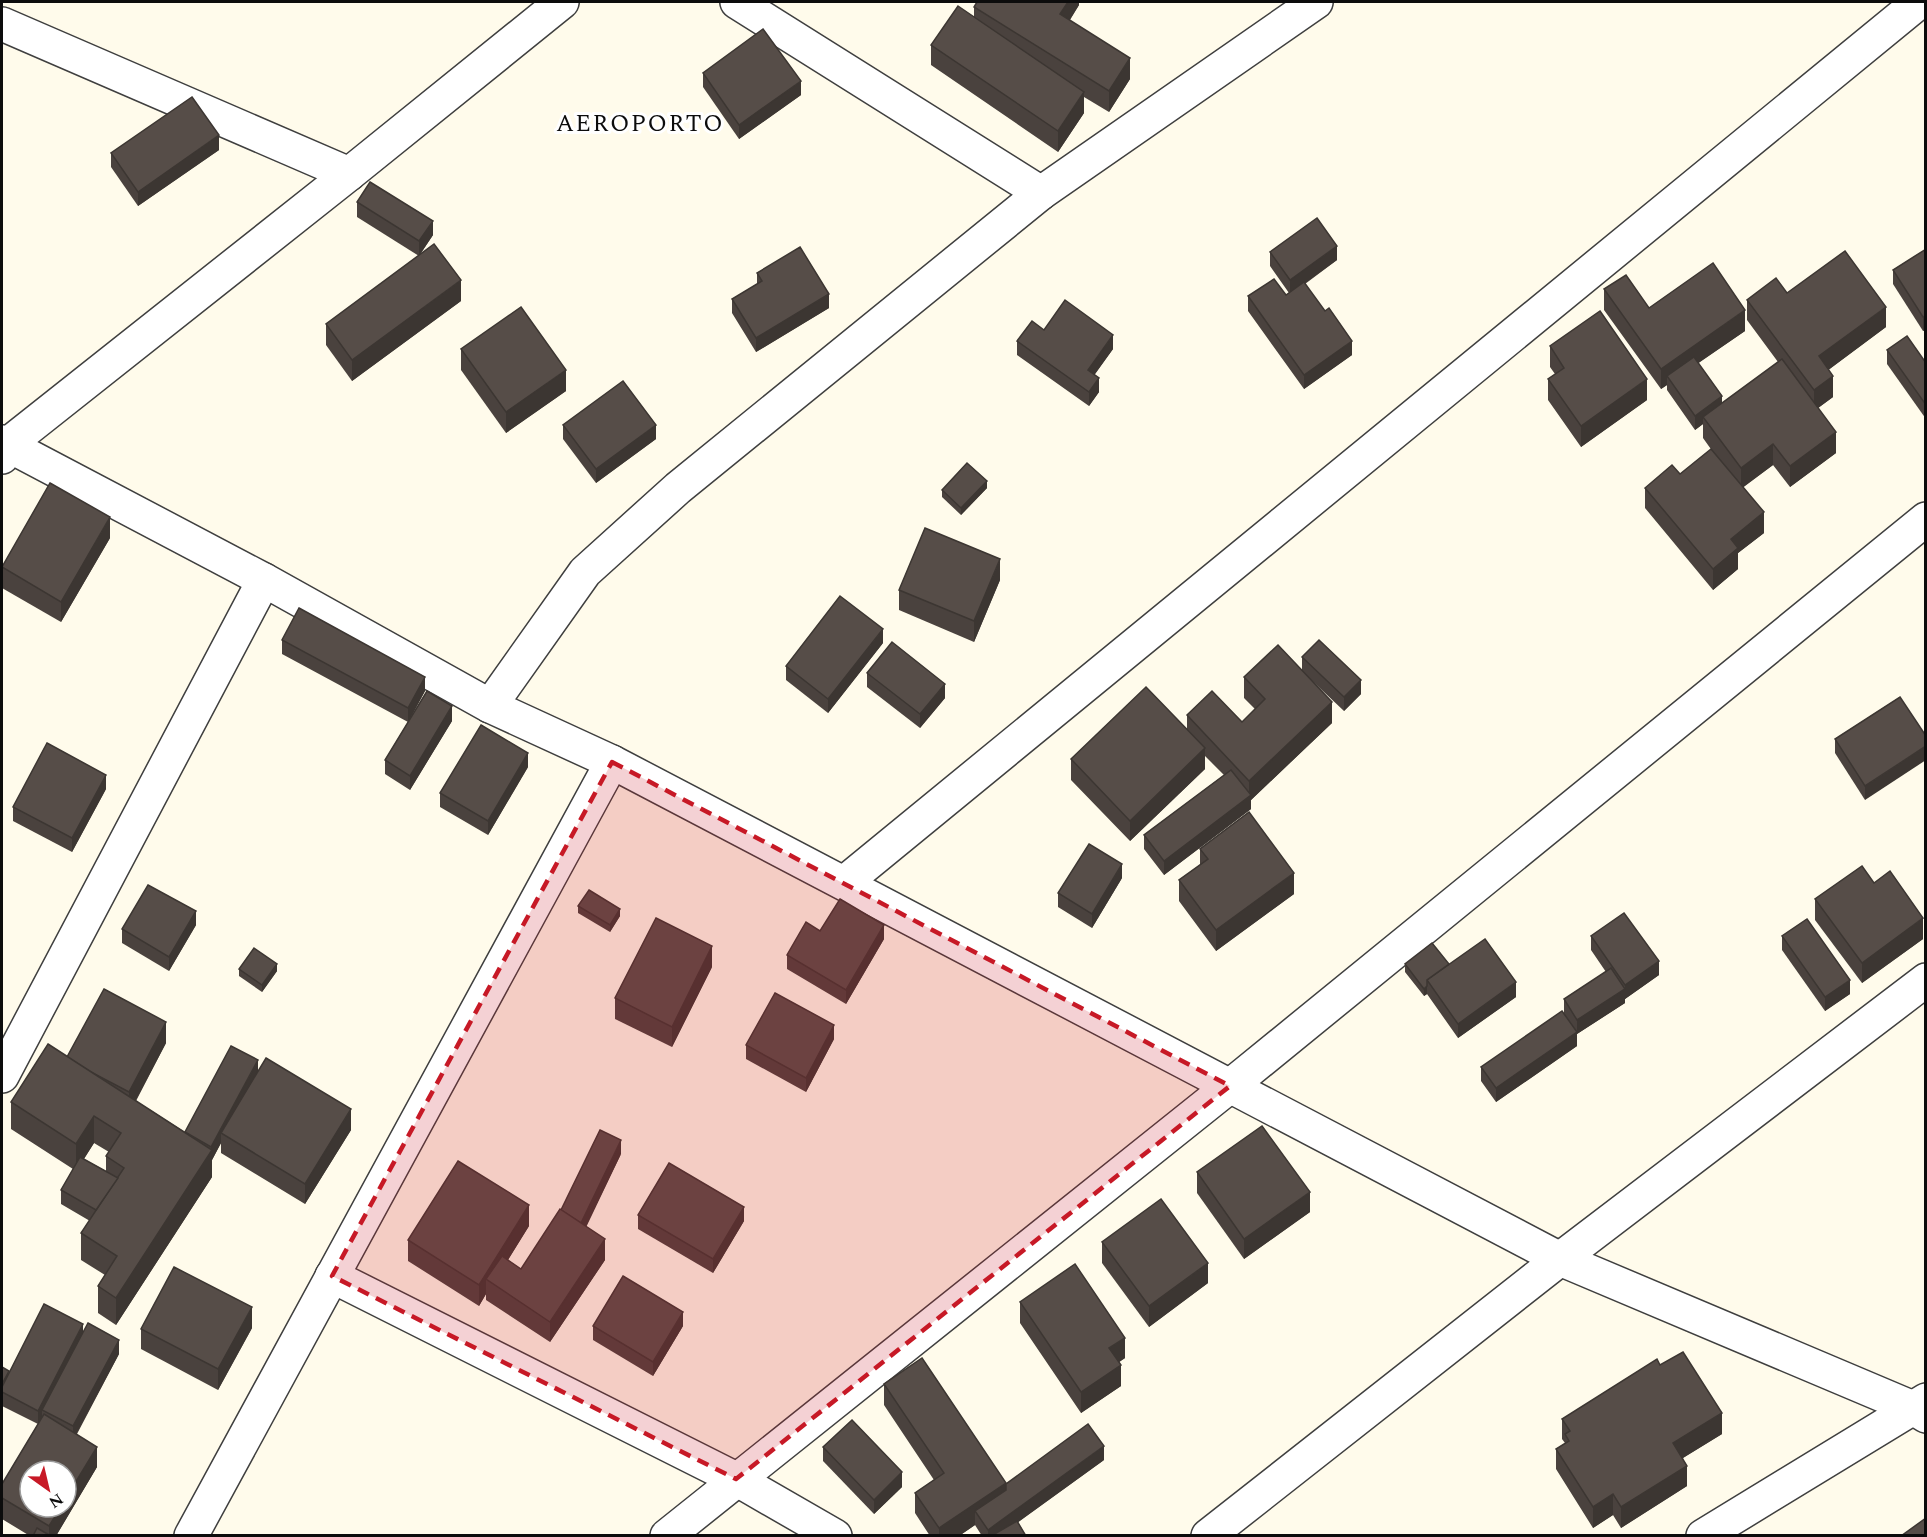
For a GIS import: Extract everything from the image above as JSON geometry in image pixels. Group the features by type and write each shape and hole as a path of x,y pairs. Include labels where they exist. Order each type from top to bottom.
{"street":[{"path":"562,2 3,448 264,580 490,706 612,762 1560,1260 1921,1408"},
{"path":"737,2 1041,193"},
{"path":"490,706 585,572 678,488 1041,193 1316,2"},
{"path":"844,883 1919,2"},
{"path":"2,24 349,174"},
{"path":"667,1536 1230,1086 1926,519"},
{"path":"2,1076 264,580"},
{"path":"191,1536 612,762"},
{"path":"1208,1536 1560,1260 1926,981"},
{"path":"332,1276 736,1479 835,1536"},
{"path":"1703,1536 1921,1408"}],"highlighted area":[{"path":"612,762 1230,1086 736,1479 332,1276"}],"building":[{"path":"977,2 1068,2 1060,14 1130,58 1109,91 974,7"},
{"path":"958,6 1084,92 1058,131 931,45"},
{"path":"763,29 801,81 739,125 703,73"},
{"path":"192,97 219,135 138,192 111,153"},
{"path":"370,182 433,221 419,241 357,202"},
{"path":"1317,218 1337,246 1290,280 1270,252"},
{"path":"434,244 461,280 352,360 326,324"},
{"path":"800,247 829,294 756,338 732,299 762,281 757,273"},
{"path":"1926,249 1926,315 1923,317 1893,270"},
{"path":"1845,251 1886,307 1819,356 1833,376 1814,390 1747,300 1776,278 1787,293"},
{"path":"1713,263 1745,310 1661,369 1604,289 1626,275 1649,308"},
{"path":"1274,279 1286,295 1304,282 1325,311 1329,308 1352,341 1304,375 1248,296"},
{"path":"1065,300 1113,335 1088,370 1099,378 1089,392 1017,341 1032,321 1044,330"},
{"path":"521,307 566,370 506,412 461,349"},
{"path":"1600,311 1647,379 1581,426 1548,379 1564,368 1550,346"},
{"path":"1907,336 1926,363 1926,405 1887,350"},
{"path":"1694,357 1722,396 1695,416 1667,376"},
{"path":"1782,359 1836,432 1790,466 1773,444 1741,468 1703,417"},
{"path":"623,381 656,425 596,469 563,425"},
{"path":"1711,449 1764,512 1731,539 1738,548 1713,569 1645,488 1672,465 1680,474"},
{"path":"967,463 987,481 961,508 942,490"},
{"path":"50,483 110,517 61,602 2,567"},
{"path":"925,528 1000,559 974,621 899,590"},
{"path":"840,596 883,629 828,699 786,666"},
{"path":"299,608 425,677 408,708 282,640"},
{"path":"1319,640 1361,680 1344,697 1302,657"},
{"path":"892,642 945,684 920,714 867,673"},
{"path":"1278,645 1332,702 1249,781 1187,715 1212,691 1242,722 1265,699 1244,677"},
{"path":"1146,687 1205,748 1130,821 1071,759"},
{"path":"427,691 452,706 410,776 385,760"},
{"path":"1900,697 1926,736 1926,746 1865,786 1835,739"},
{"path":"481,725 528,753 488,821 440,793"},
{"path":"47,743 106,775 72,838 13,807"},
{"path":"1231,770 1251,795 1164,861 1144,835"},
{"path":"1249,812 1294,873 1216,930 1179,880 1208,859 1200,849"},
{"path":"1089,844 1122,864 1092,914 1058,893"},
{"path":"1862,866 1874,883 1890,871 1923,918 1862,963 1815,899"},
{"path":"148,885 196,911 169,957 122,929"},
{"path":"589,890 620,909 610,925 578,906"},
{"path":"840,899 884,925 846,990 787,955 806,922 820,931"},
{"path":"1624,913 1659,961 1625,985 1591,936"},
{"path":"656,918 712,946 672,1027 615,998"},
{"path":"1807,919 1850,980 1825,997 1782,936"},
{"path":"1485,939 1516,982 1458,1024 1427,980"},
{"path":"1432,943 1449,964 1427,980 1427,986 1424,989 1405,964"},
{"path":"254,948 277,964 262,985 239,969"},
{"path":"1611,968 1625,989 1577,1020 1564,999"},
{"path":"104,989 166,1022 129,1092 67,1057"},
{"path":"775,993 834,1025 806,1078 746,1045"},
{"path":"1562,1011 1577,1032 1496,1088 1481,1067"},
{"path":"48,1044 212,1150 116,1298 98,1286 117,1256 81,1233 124,1168 106,1156 121,1133 94,1116 76,1144 11,1102"},
{"path":"231,1046 258,1060 211,1147 185,1132"},
{"path":"266,1058 351,1109 305,1184 221,1133"},
{"path":"1262,1126 1310,1192 1244,1239 1197,1172"},
{"path":"600,1130 621,1140 581,1223 561,1210"},
{"path":"80,1157 118,1178 96,1210 61,1190"},
{"path":"458,1161 529,1205 479,1285 408,1240"},
{"path":"669,1163 744,1207 713,1259 638,1215"},
{"path":"1161,1199 1208,1263 1149,1306 1102,1242"},
{"path":"560,1209 605,1239 550,1322 486,1279 502,1256 521,1269"},
{"path":"1075,1264 1125,1338 1109,1348 1121,1365 1081,1392 1020,1302"},
{"path":"174,1267 252,1307 218,1369 141,1329"},
{"path":"623,1276 683,1312 653,1362 593,1326"},
{"path":"44,1304 83,1324 38,1411 2,1392 2,1387"},
{"path":"88,1323 119,1340 73,1426 42,1410"},
{"path":"1683,1352 1722,1413 1673,1443 1687,1466 1621,1507 1613,1494 1593,1507 1556,1449 1569,1441 1565,1434 1570,1431 1562,1419 1657,1359 1660,1365"},
{"path":"922,1358 1006,1483 939,1528 915,1493 944,1473 884,1384"},
{"path":"2,1367 9,1371 2,1384"},
{"path":"44,1414 97,1447 78,1478 78,1459 18,1459 18,1508 2,1498 2,1484"},
{"path":"852,1420 902,1472 874,1500 823,1447"},
{"path":"1088,1424 1104,1446 988,1530 975,1511 1006,1490 1006,1484"},
{"path":"1926,1518 1926,1536 1901,1536"},
{"path":"37,1519 53,1519 49,1526"},
{"path":"1017,1521 1026,1536 991,1536"},
{"path":"37,1528 51,1536 33,1536"}],"district":[{"name":"AEROPORTO","path":"640,124"}]}
